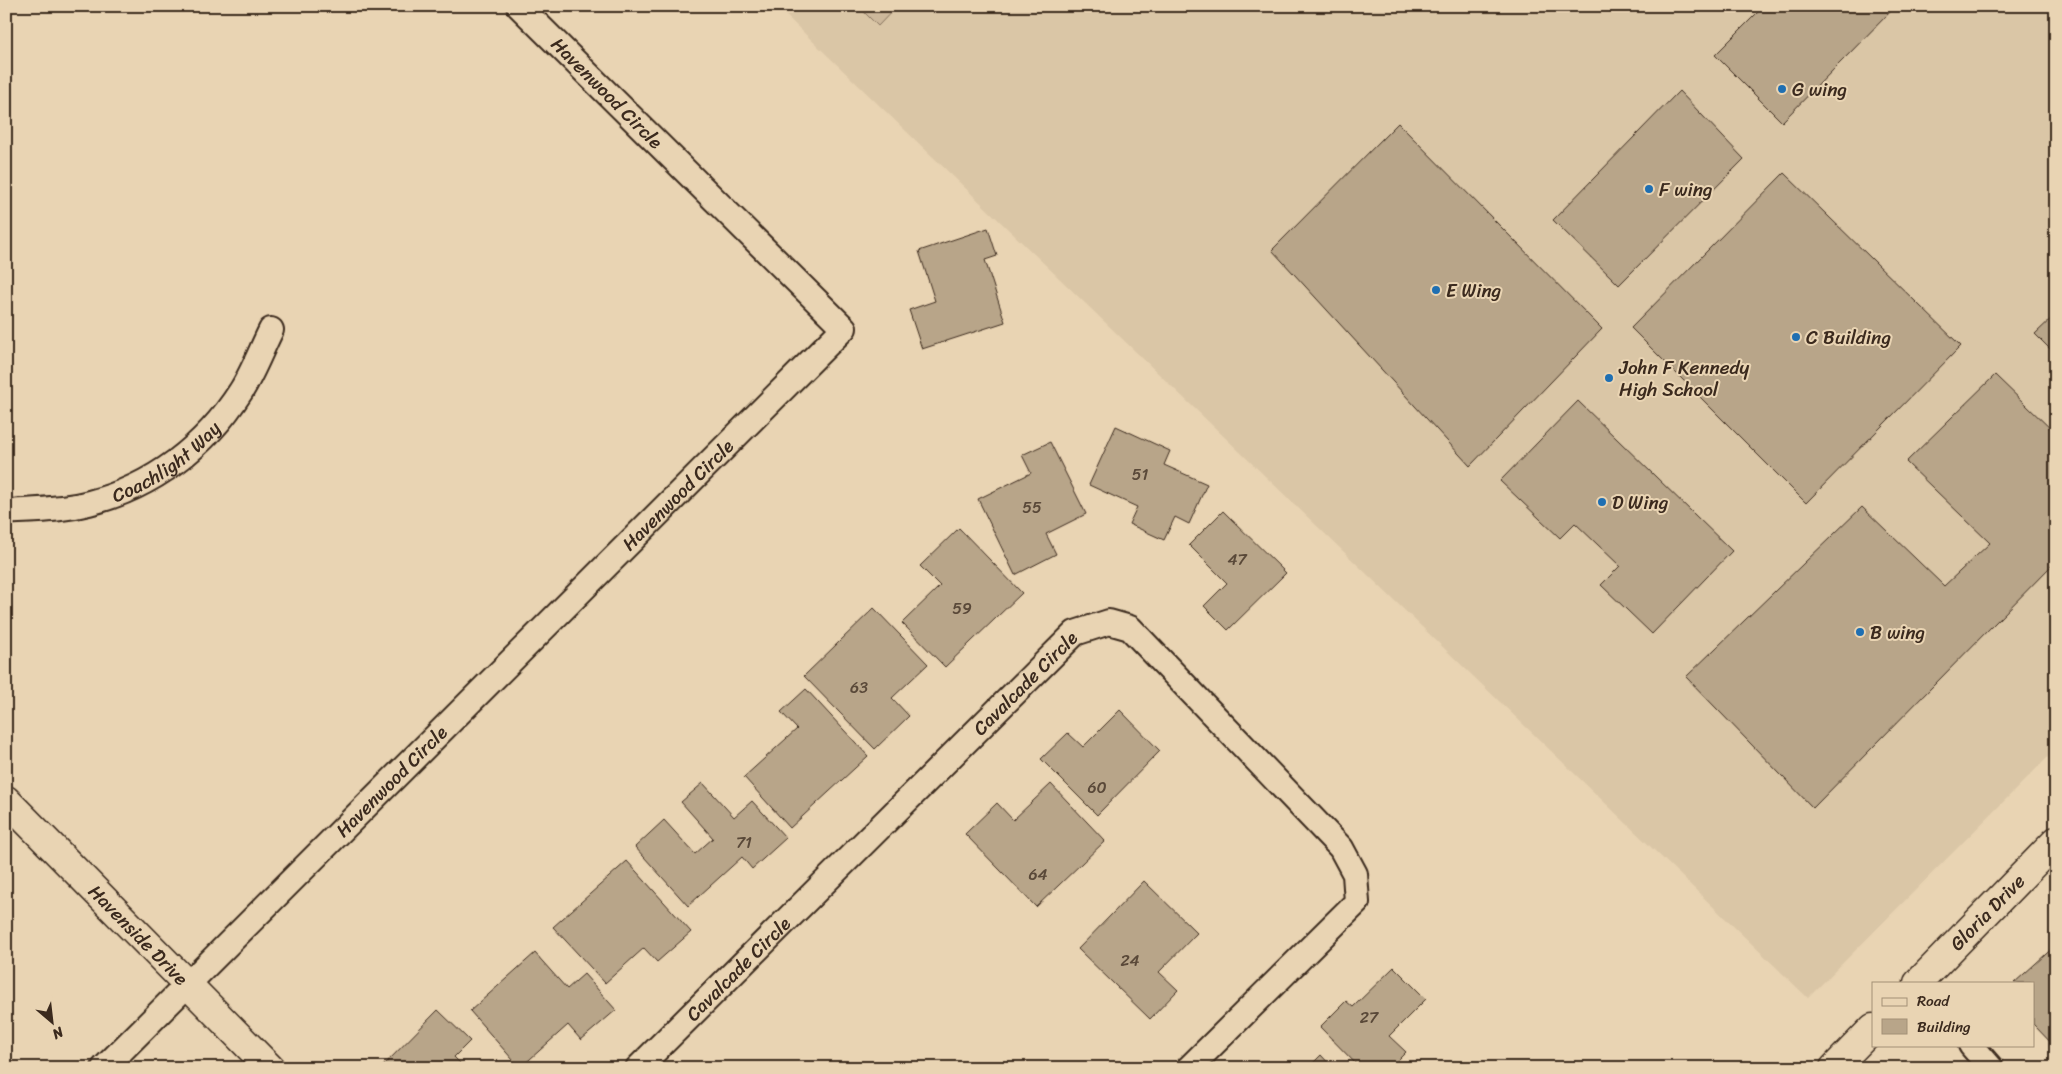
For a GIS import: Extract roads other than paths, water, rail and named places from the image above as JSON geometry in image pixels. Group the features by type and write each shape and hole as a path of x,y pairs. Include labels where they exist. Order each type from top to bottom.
{"street":[{"name":"Havenwood Circle","path":"187,984 844,328 519,6"},
{"name":"Coachlight Way","path":"6,512 88,503 120,493 159,474 187,454 217,425 242,390 271,330"},
{"name":"Cavalcade Circle","path":"638,1068 1075,633 1109,622 1130,628 1341,848 1355,874 1357,902 1189,1068"},
{"name":"Havenside Drive","path":"6,800 270,1068"},
{"name":"Gloria Drive","path":"1919,982 2056,842"},
{"path":"104,1068 187,984"},
{"path":"1834,1068 1872,1029"},
{"path":"1971,1046 1991,1068"}],"place":[{"name":"G wing","path":"1782,89"},
{"name":"F wing","path":"1649,189"},
{"name":"E Wing","path":"1436,290"},
{"name":"C Building","path":"1796,337"},
{"name":"John F Kennedy High School","path":"1609,378"},
{"name":"D Wing","path":"1602,502"},
{"name":"B wing","path":"1860,632"}]}
